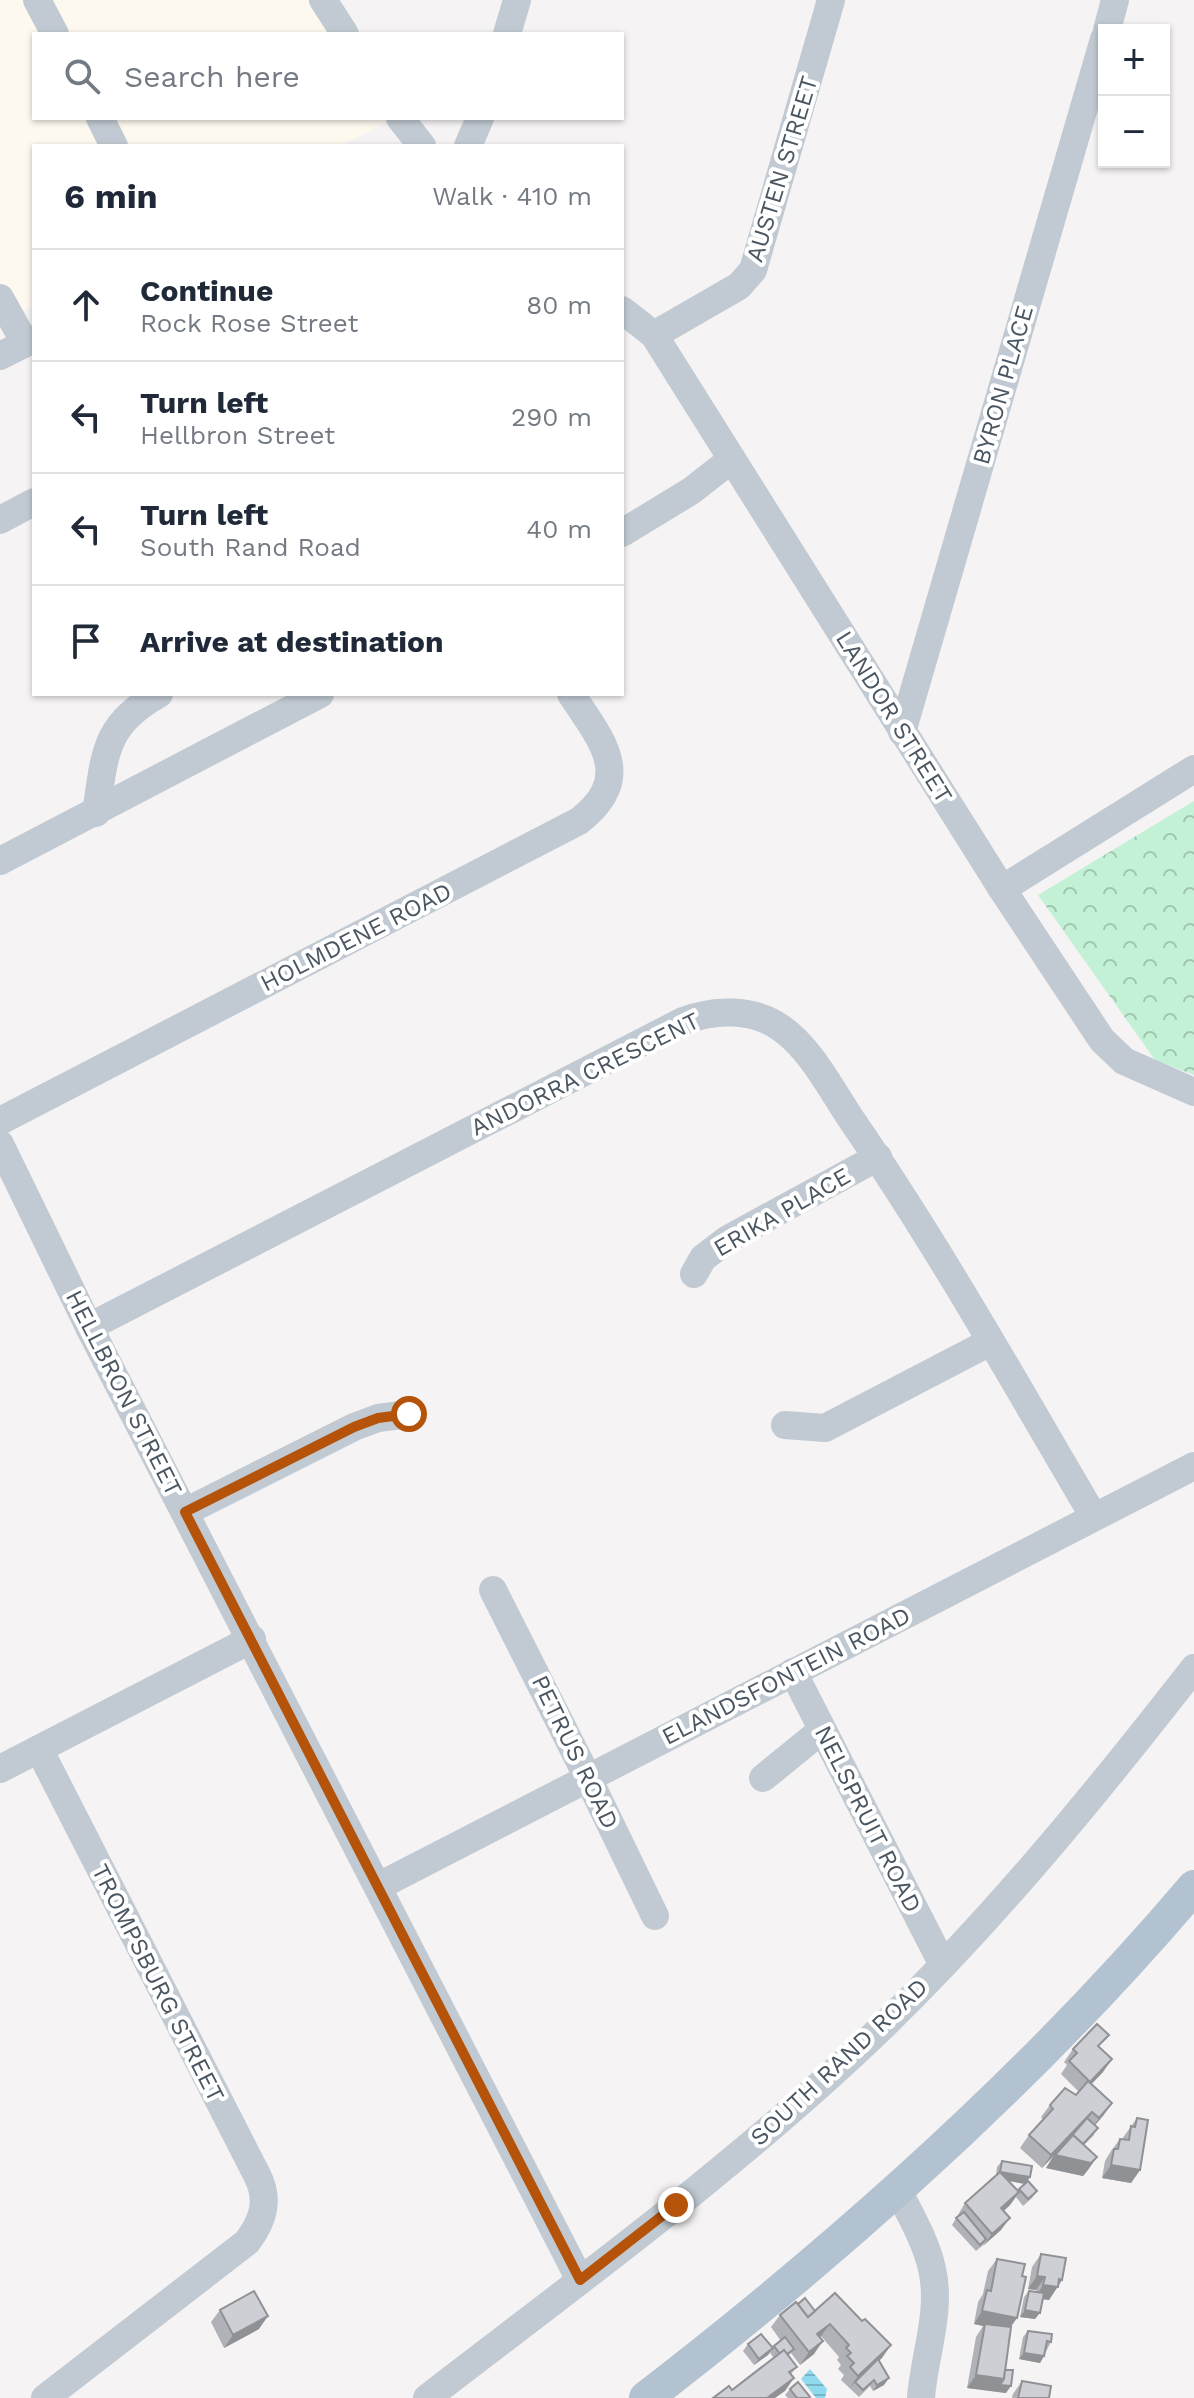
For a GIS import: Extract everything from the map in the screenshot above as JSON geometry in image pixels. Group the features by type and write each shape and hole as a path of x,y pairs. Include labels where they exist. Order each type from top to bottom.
{"main road":[{"path":"646,2398 771,2299 898,2190 1004,2089 1194,1887"}],"street":[{"path":"37,0 54,32"},
{"path":"323,0 344,32"},
{"path":"508,32 517,0"},
{"name":"AUSTEN STREET","path":"654,335 739,286 753,270 831,0"},
{"path":"1109,24 1115,0"},
{"name":"BYRON PLACE","path":"902,732 1098,60"},
{"path":"101,120 113,144"},
{"path":"469,144 479,120"},
{"path":"0,298 20,346"},
{"name":"LANDOR STREET","path":"624,312 654,335 902,732 1107,1047 1124,1061 1194,1092"},
{"path":"624,532 691,491 732,459"},
{"path":"0,520 32,503"},
{"path":"96,813 103,768 116,728 132,711 156,696"},
{"path":"0,861 316,696"},
{"name":"HOLMDENE ROAD","path":"0,1121 579,821 605,793 609,762 606,747 572,696"},
{"path":"1002,889 1194,769"},
{"name":"ANDORRA CRESCENT","path":"89,1327 700,1015 731,1012 779,1026 801,1045 878,1157 1094,1517"},
{"name":"HELLBRON STREET","path":"0,1144 89,1327 580,2280"},
{"name":"ERIKA PLACE","path":"694,1274 703,1258 728,1239 878,1157"},
{"path":"785,1425 825,1428 990,1342"},
{"path":"185,1512 354,1427 378,1418 409,1414"},
{"name":"ELANDSFONTEIN ROAD","path":"379,1886 1194,1466"},
{"name":"PETRUS ROAD","path":"493,1590 655,1916"},
{"path":"0,1769 252,1639"},
{"name":"SOUTH RAND ROAD","path":"427,2398 773,2126 876,2032 943,1965 1056,1840 1194,1668"},
{"name":"NELSPRUIT ROAD","path":"793,1672 943,1965"},
{"path":"763,1778 822,1730"},
{"name":"TROMPSBURG STREET","path":"39,1749 261,2183 264,2203 261,2221 247,2242 45,2398"},
{"path":"898,2190 926,2250 935,2287 933,2323 921,2398"}],"shaded area":[{"path":"0,0 307,0 329,32 32,32 32,120 387,122 344,144 32,144 32,307 4,321 0,315"}],"green space":[{"path":"1194,801 1194,1075 1155,1060 1038,895"}],"water":[{"path":"810,2369 827,2389 825,2398 816,2398 801,2379"}],"building":[{"path":"1097,2024 1109,2035 1098,2046 1112,2059 1090,2082 1069,2061 1077,2053 1073,2049"},
{"path":"1088,2081 1112,2103 1099,2118 1092,2112 1051,2155 1029,2135 1053,2109 1050,2105 1065,2088 1076,2095"},
{"path":"1087,2118 1098,2128 1083,2144 1073,2135 1068,2140"},
{"path":"1137,2118 1148,2120 1140,2170 1111,2165 1114,2149 1118,2149 1120,2139 1129,2140 1131,2126 1135,2127"},
{"path":"1073,2135 1097,2157 1091,2163 1055,2155"},
{"path":"1002,2161 1032,2166 1030,2177 1000,2172"},
{"path":"1000,2172 1019,2192 1001,2208 1010,2218 992,2234 965,2203"},
{"path":"1028,2181 1037,2191 1028,2199 1019,2189"},
{"path":"964,2212 986,2239 980,2245 956,2218"},
{"path":"1041,2254 1066,2258 1058,2287 1043,2285 1045,2277 1037,2276"},
{"path":"997,2259 1025,2264 1022,2276 1026,2277 1017,2318 982,2311 987,2290 991,2291"},
{"path":"254,2291 268,2316 233,2335 220,2310"},
{"path":"1029,2291 1044,2293 1040,2313 1025,2310"},
{"path":"835,2293 891,2345 858,2376 850,2367 854,2363 847,2356 851,2353 846,2348 849,2345 830,2324 817,2334 823,2341 809,2352 780,2315 796,2302 808,2317"},
{"path":"805,2298 815,2311 808,2317 798,2304"},
{"path":"985,2324 1011,2327 1004,2379 976,2375"},
{"path":"1028,2331 1052,2334 1044,2356 1024,2353"},
{"path":"761,2334 773,2348 759,2359 748,2344"},
{"path":"785,2337 794,2349 787,2354 784,2350 780,2354 774,2346"},
{"path":"784,2350 797,2367 789,2372 794,2378 767,2398 713,2398 729,2386 732,2390"},
{"path":"878,2359 889,2378 877,2385 874,2380 863,2390 855,2382"},
{"path":"1005,2370 1013,2370 1011,2386 1000,2385"},
{"path":"1022,2381 1051,2386 1049,2398 1018,2398"},
{"path":"798,2382 809,2398 797,2398 790,2389"}],"route":[{"path":"409,1414 394,1414 354,1427 185,1512 580,2280 676,2205"}]}
